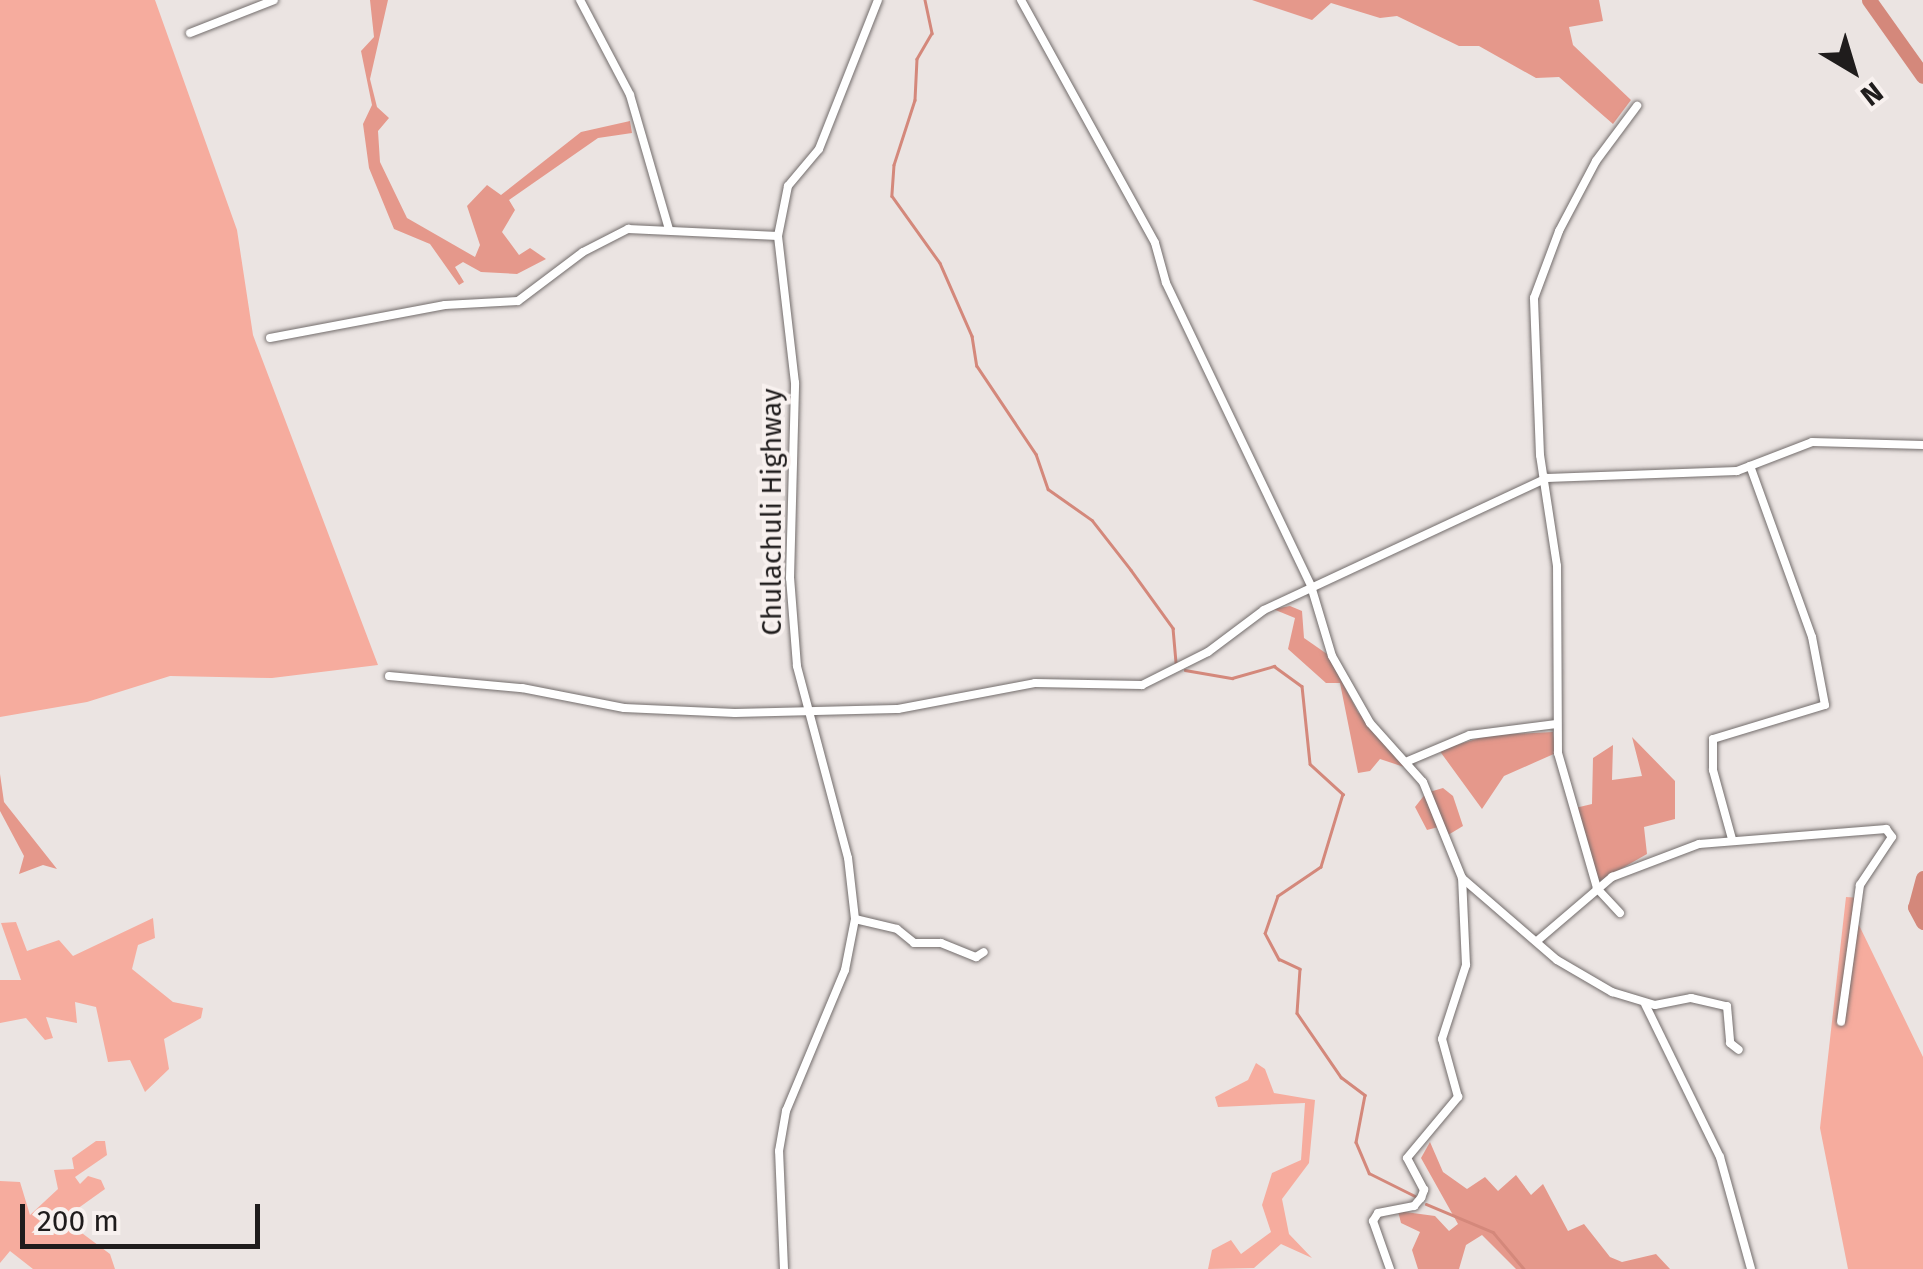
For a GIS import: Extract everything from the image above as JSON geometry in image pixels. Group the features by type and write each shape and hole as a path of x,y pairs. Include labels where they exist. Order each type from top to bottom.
{"street":[{"path":"190,32 274,0"},
{"path":"580,0 630,96 669,229"},
{"name":"Chulachuli Highway","path":"784,1269 778,1150 786,1111 845,970 856,920 848,858 807,708 790,578 795,383 778,236 788,186 819,148 878,0"},
{"path":"1021,0 1155,243 1166,284 1311,586 1332,656 1356,703 1408,760 1462,878 1466,966 1443,1024 1458,1096 1408,1158 1424,1190 1421,1198 1373,1220 1390,1269"},
{"path":"1620,913 1598,888 1569,801 1556,724 1557,566 1540,455 1534,298 1568,213 1637,106"},
{"path":"270,338 445,306 518,301 617,232 669,229 778,236"},
{"path":"389,676 522,688 624,708 898,709 1035,683 1142,685 1175,672 1264,610 1546,478 1682,477 1750,466 1812,442 1923,445"},
{"path":"1732,839 1713,770 1713,738 1825,705 1812,637 1750,466"},
{"path":"1408,760 1470,735 1556,724"},
{"path":"1537,940 1598,888 1633,865 1732,839 1892,832 1860,885 1841,1022"},
{"path":"1462,878 1582,976 1645,1004 1691,998 1727,1006 1730,1044 1739,1050"},
{"path":"856,920 898,928 914,944 941,943 976,957 984,952"},
{"path":"1645,1004 1720,1157 1750,1269"}],"shaded area":[{"path":"0,0 155,0 237,230 253,335 378,665 272,678 170,676 87,702 0,717"},
{"path":"370,0 388,0 370,79 377,107 389,118 378,131 380,162 407,218 475,257 480,245 467,206 487,185 501,195 581,132 630,121 632,133 598,138 509,200 515,210 502,232 519,255 530,248 546,259 517,274 481,272 463,262 455,267 464,282 459,285 430,244 394,229 369,168 363,124 372,105 361,51 374,37"},
{"path":"1252,0 1599,0 1603,21 1569,27 1573,45 1631,100 1613,124 1559,77 1536,78 1479,46 1459,46 1397,16 1380,18 1331,3 1312,20"},
{"path":"1290,606 1302,611 1304,638 1327,654 1358,712 1413,770 1380,759 1370,771 1358,773 1340,683 1326,683 1288,649 1295,618 1273,609"},
{"path":"1553,732 1556,753 1504,776 1482,809 1439,750 1490,735"},
{"path":"1632,737 1675,781 1675,819 1644,827 1647,854 1598,882 1571,809 1592,804 1593,758 1613,745 1612,780 1642,776"},
{"path":"0,774 4,802 57,869 43,865 19,874 24,856 0,811"},
{"path":"1443,788 1453,796 1463,826 1448,835 1442,826 1427,830 1415,807 1426,793"},
{"path":"1846,897 1861,898 1857,921 1923,1057 1923,1269 1848,1269 1820,1128"},
{"path":"153,918 155,938 138,945 132,969 173,1002 203,1008 201,1018 164,1039 169,1069 145,1092 130,1060 108,1062 96,1007 75,1002 77,1023 46,1017 53,1038 45,1040 26,1018 0,1023 0,980 21,980 1,923 16,922 27,951 59,940 73,956"},
{"path":"1256,1063 1265,1069 1274,1093 1315,1100 1309,1163 1282,1199 1289,1234 1312,1258 1281,1244 1254,1268 1208,1269 1212,1250 1231,1240 1241,1254 1271,1232 1262,1205 1272,1173 1301,1160 1305,1103 1218,1107 1215,1097 1248,1080"},
{"path":"96,1141 105,1141 107,1155 75,1177 80,1184 88,1176 101,1180 105,1189 63,1219 110,1254 115,1269 33,1269 10,1251 0,1263 0,1181 20,1182 30,1215 58,1189 54,1170 74,1169 72,1158"},
{"path":"1430,1142 1443,1172 1467,1189 1485,1177 1498,1191 1516,1175 1531,1195 1543,1184 1568,1231 1584,1224 1610,1257 1622,1262 1656,1254 1670,1269 1516,1269 1482,1235 1466,1245 1459,1269 1418,1269 1412,1250 1420,1232 1401,1223 1398,1211 1435,1216 1449,1231 1458,1224 1421,1158"}],"waterway":[{"path":"925,0 932,33 917,59 915,100 894,165 892,196 940,263 972,336 977,366 1036,454 1048,489 1092,520 1131,570 1173,628 1176,663"},
{"path":"1869,0 1923,76"},
{"path":"1185,670 1232,678 1274,666 1302,686 1310,764 1343,794 1321,867 1278,896 1265,933 1279,959 1300,969 1297,1013 1341,1077 1365,1095 1356,1142 1369,1173 1415,1196"},
{"path":"1923,878 1915,907 1923,922"},
{"path":"1426,1204 1493,1232 1524,1269"}]}
